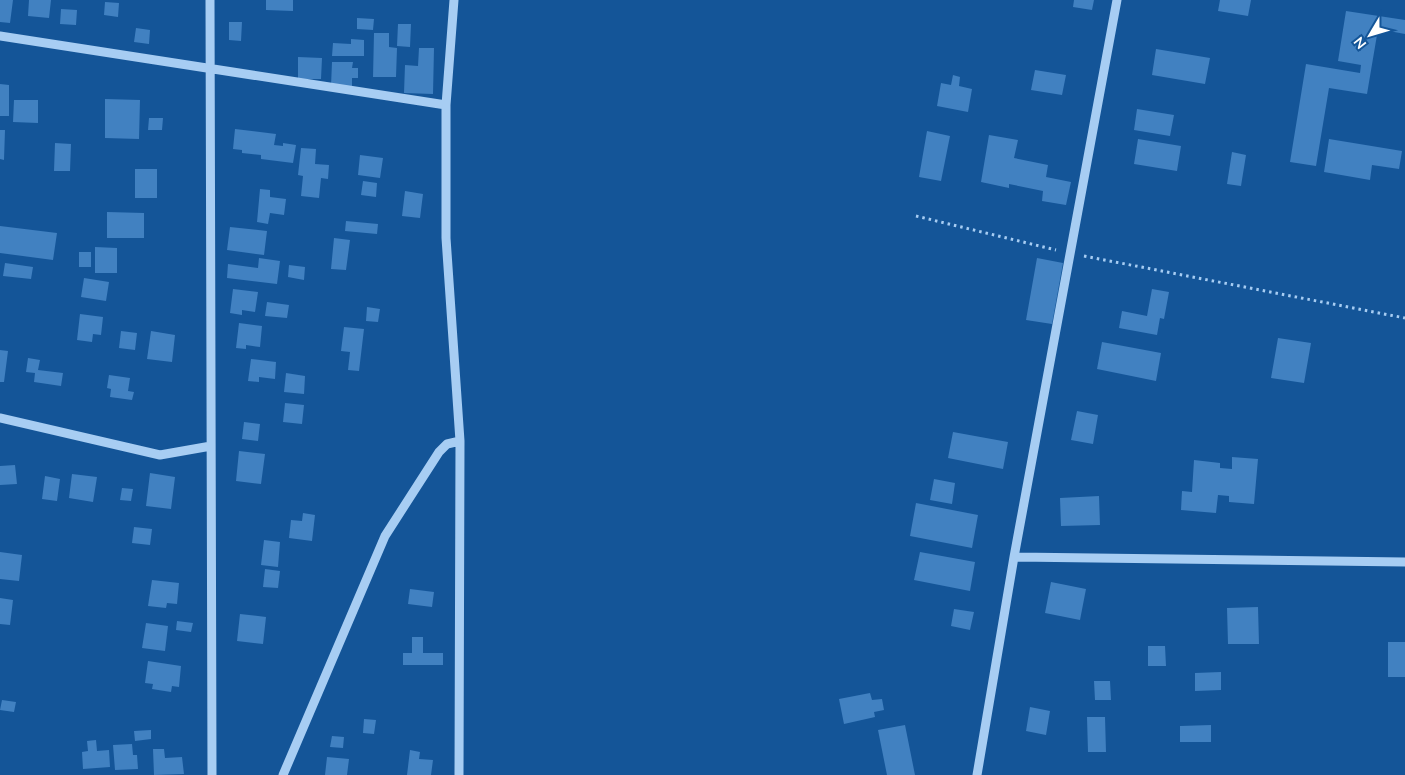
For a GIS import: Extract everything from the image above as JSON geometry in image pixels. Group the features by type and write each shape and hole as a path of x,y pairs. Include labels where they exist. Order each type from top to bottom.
{"street":[{"path":"210,0 212,775"},
{"path":"454,0 446,106 446,238 460,441 459,775"},
{"path":"977,775 1014,557 1117,0"},
{"path":"0,36 446,106"},
{"path":"0,418 160,455 211,446"},
{"path":"283,775 385,536 438,452 447,444 460,441"},
{"path":"1014,557 1405,562"}],"path":[{"path":"916,216 1070,253 1405,318"}],"building":[{"path":"0,0 13,0 10,23 0,22"},
{"path":"29,0 51,0 49,18 28,16"},
{"path":"266,0 293,0 293,11 266,10"},
{"path":"1074,0 1094,0 1092,10 1073,7"},
{"path":"1220,0 1251,0 1248,16 1218,11"},
{"path":"105,2 119,3 118,17 104,15"},
{"path":"61,9 77,10 76,25 60,24"},
{"path":"1346,11 1405,20 1405,34 1378,29 1367,94 1329,88 1316,166 1290,162 1306,64 1360,73 1361,65 1338,61"},
{"path":"357,18 374,19 373,30 357,29"},
{"path":"229,22 242,22 241,41 229,40"},
{"path":"398,24 411,24 410,47 397,46"},
{"path":"136,28 150,30 149,44 134,42"},
{"path":"374,33 389,33 389,47 397,48 396,77 373,77"},
{"path":"351,39 364,40 364,56 332,56 333,43 351,44"},
{"path":"419,48 434,48 433,94 404,93 405,65 418,66"},
{"path":"1156,49 1210,58 1205,84 1152,75"},
{"path":"298,57 322,58 321,79 298,79"},
{"path":"332,62 353,62 352,68 358,68 358,78 352,78 352,87 331,86"},
{"path":"1035,70 1066,75 1062,95 1031,90"},
{"path":"953,75 960,77 959,86 972,89 968,112 937,106 941,83 951,85"},
{"path":"0,84 9,85 9,116 0,116"},
{"path":"105,99 140,100 139,139 105,138"},
{"path":"14,100 38,100 38,123 13,122"},
{"path":"1137,109 1174,115 1170,136 1134,130"},
{"path":"149,118 163,118 162,130 148,130"},
{"path":"235,129 276,134 274,145 283,146 283,143 296,145 293,163 261,159 261,155 242,153 242,150 233,149"},
{"path":"0,130 5,130 4,160 0,159"},
{"path":"927,131 950,136 941,181 919,177"},
{"path":"989,135 1018,140 1014,158 1048,165 1046,177 1071,182 1066,205 1042,201 1043,191 1009,184 1009,188 981,182"},
{"path":"1138,139 1181,146 1177,171 1134,164"},
{"path":"1329,139 1402,151 1399,169 1372,165 1370,180 1324,172"},
{"path":"55,143 71,144 70,171 54,171"},
{"path":"301,148 316,149 315,164 329,165 328,179 321,178 319,198 301,196 303,176 298,175"},
{"path":"1232,152 1246,155 1241,186 1227,184"},
{"path":"360,155 383,158 380,178 358,175"},
{"path":"135,169 157,169 157,198 135,198"},
{"path":"363,181 377,183 376,197 361,195"},
{"path":"260,189 270,190 270,197 286,199 284,215 270,213 268,224 257,222"},
{"path":"405,191 423,194 420,218 402,216"},
{"path":"107,212 144,213 144,238 107,238"},
{"path":"346,221 378,224 377,234 345,231"},
{"path":"0,226 57,233 53,260 0,253"},
{"path":"230,227 267,231 264,255 227,250"},
{"path":"334,238 350,240 346,270 331,269"},
{"path":"95,247 117,248 117,273 95,273"},
{"path":"79,252 91,252 91,267 79,267"},
{"path":"259,258 280,261 277,284 227,278 228,264 258,268"},
{"path":"1037,258 1063,263 1052,324 1026,320"},
{"path":"5,263 33,267 31,279 3,276"},
{"path":"289,265 305,267 304,280 288,277"},
{"path":"84,278 109,282 106,301 81,297"},
{"path":"233,289 258,292 255,312 242,310 242,315 230,313"},
{"path":"1152,289 1169,292 1164,319 1160,318 1157,335 1119,328 1122,311 1147,316"},
{"path":"267,302 289,305 287,318 265,316"},
{"path":"367,307 380,309 378,322 366,321"},
{"path":"80,314 103,317 101,335 93,334 92,342 77,340"},
{"path":"239,323 262,326 260,347 246,345 246,349 236,348"},
{"path":"344,327 364,329 359,371 348,370 350,352 341,351"},
{"path":"121,331 137,333 135,350 119,348"},
{"path":"151,331 175,335 172,362 147,359"},
{"path":"1278,338 1311,343 1304,383 1271,378"},
{"path":"1102,342 1161,353 1156,381 1097,369"},
{"path":"0,350 8,351 4,382 0,382"},
{"path":"28,358 40,360 38,370 63,373 61,386 34,382 35,373 26,372"},
{"path":"251,359 276,362 275,379 259,377 259,382 248,381"},
{"path":"286,373 305,376 304,394 284,392"},
{"path":"109,375 130,378 128,391 134,392 132,400 110,397 111,389 107,388"},
{"path":"285,403 304,405 302,424 283,422"},
{"path":"1077,411 1098,415 1093,444 1071,440"},
{"path":"244,422 260,424 258,441 242,439"},
{"path":"953,432 1008,442 1003,469 948,458"},
{"path":"239,451 265,454 261,484 236,481"},
{"path":"1232,457 1258,459 1254,504 1229,502 1229,496 1218,495 1216,513 1181,510 1182,491 1192,492 1194,460 1220,463 1220,468 1232,469"},
{"path":"15,465 17,484 0,485 0,466"},
{"path":"150,473 175,477 171,509 146,506"},
{"path":"72,474 97,477 93,502 69,498"},
{"path":"45,476 60,479 57,501 42,499"},
{"path":"934,479 955,483 952,504 930,500"},
{"path":"122,488 133,489 131,501 120,500"},
{"path":"1099,496 1100,525 1061,526 1060,498"},
{"path":"916,503 978,515 972,548 910,536"},
{"path":"303,513 315,515 312,541 289,538 291,520 302,521"},
{"path":"134,527 152,529 150,545 132,543"},
{"path":"264,540 280,542 278,567 261,565"},
{"path":"0,552 22,555 19,581 0,579"},
{"path":"920,552 975,562 970,591 914,580"},
{"path":"265,569 280,571 278,588 263,587"},
{"path":"152,580 179,583 177,604 167,603 166,608 148,606"},
{"path":"1051,582 1086,589 1080,620 1045,613"},
{"path":"410,589 434,592 432,607 408,604"},
{"path":"0,598 13,600 10,625 0,624"},
{"path":"1258,607 1259,644 1228,644 1227,608"},
{"path":"954,609 974,612 970,630 951,626"},
{"path":"240,614 266,617 263,644 237,641"},
{"path":"177,621 193,623 191,632 176,630"},
{"path":"146,623 168,626 165,651 142,648"},
{"path":"412,637 423,637 423,653 443,653 443,665 403,665 403,653 412,653"},
{"path":"1388,642 1405,642 1405,677 1388,677"},
{"path":"1148,646 1165,646 1166,666 1148,666"},
{"path":"148,661 181,666 179,687 172,686 171,692 152,689 153,684 145,683"},
{"path":"1221,672 1221,690 1195,691 1195,673"},
{"path":"1094,681 1110,681 1111,700 1095,700"},
{"path":"870,693 872,700 882,699 884,710 874,712 875,717 844,724 839,699"},
{"path":"2,700 16,702 14,712 0,710"},
{"path":"1030,707 1050,711 1046,735 1026,731"},
{"path":"1087,717 1105,717 1106,752 1088,752"},
{"path":"364,719 376,720 374,734 363,733"},
{"path":"905,725 915,775 887,775 878,730"},
{"path":"1211,725 1211,742 1180,742 1180,726"},
{"path":"151,730 151,739 135,741 134,731"},
{"path":"332,736 344,737 343,748 330,747"},
{"path":"96,740 97,751 109,750 110,767 83,769 82,752 88,751 87,741"},
{"path":"132,744 133,755 137,755 138,769 115,770 113,745"},
{"path":"153,749 164,749 165,758 182,757 184,774 154,775"},
{"path":"410,750 420,752 419,759 433,760 431,775 407,775"},
{"path":"327,757 349,759 347,775 325,775"}]}
